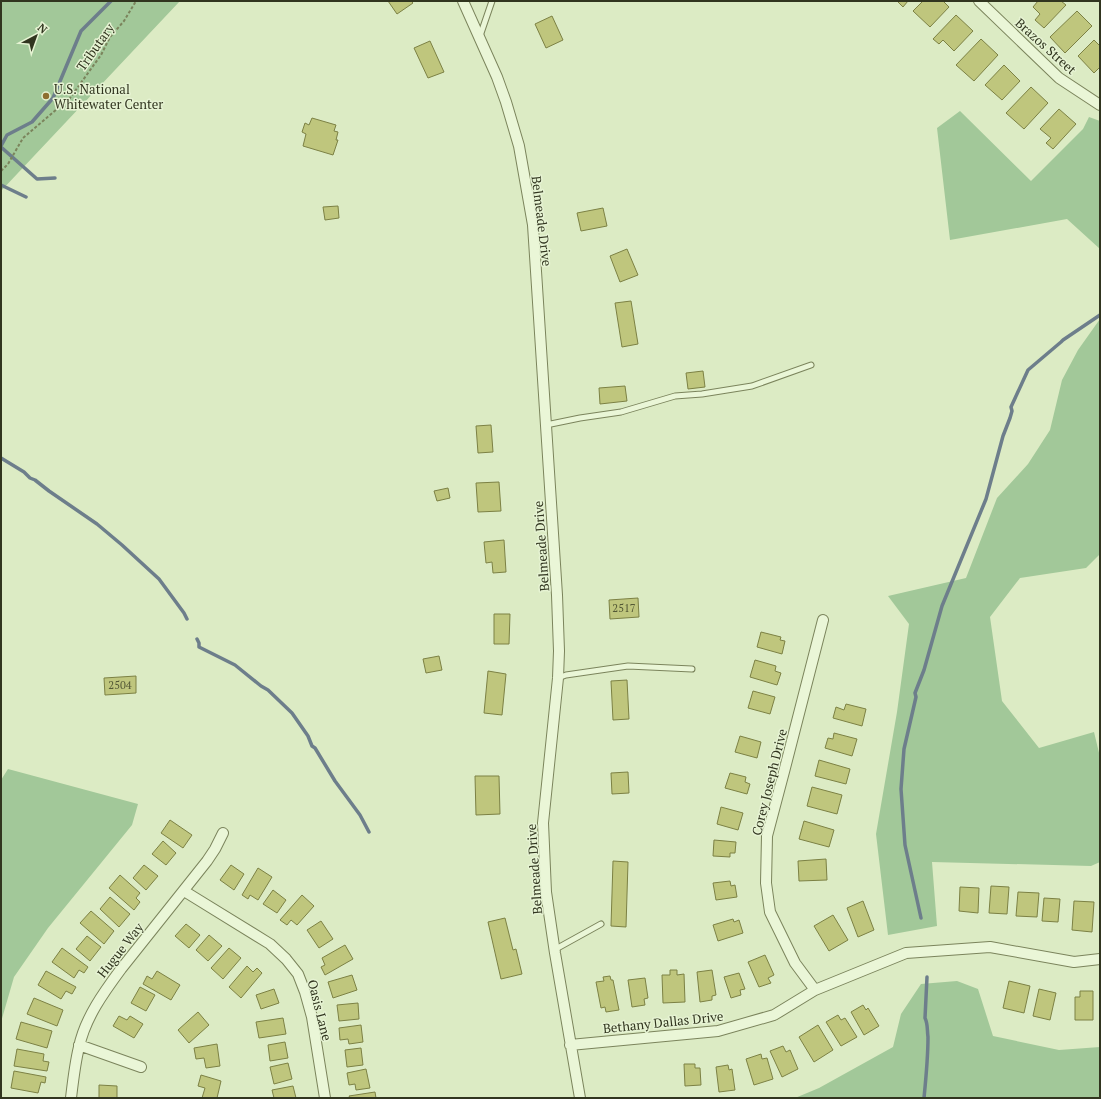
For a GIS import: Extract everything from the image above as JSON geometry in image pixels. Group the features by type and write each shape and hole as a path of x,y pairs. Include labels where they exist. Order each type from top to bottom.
{"street":[{"name":"Belmeade Drive","path":"463,1 480,37 501,90 519,146 531,218 557,595 559,651 558,678 543,823 546,892 554,950 580,1098"},
{"name":"Brazos Street","path":"979,1 1059,78 1100,105"},
{"name":"Corey Joseph Drive","path":"815,990 795,963 770,912 766,883 767,836 786,768 823,620"},
{"name":"Hugue Way","path":"71,1098 79,1045 87,1024 107,987 207,861 223,833"},
{"name":"Oasis Lane","path":"184,891 270,944 286,959 298,974 305,992 312,1018 324,1098"},
{"name":"Bethany Dallas Drive","path":"570,1045 718,1031 774,1015 815,990 906,952 990,947 1074,962 1100,959"},
{"path":"79,1045 141,1067"}],"lane":[{"path":"480,37 492,1"},
{"path":"546,425 621,412 674,396 702,394 752,386 811,365"},
{"path":"558,678 566,675 628,666 692,669"},
{"path":"554,950 601,924"}],"path":[{"name":"Tributary","path":"1,171 8,164 24,138 70,98 101,55 110,37 124,21 136,1"}],"green space":[{"name":"U.S. National Whitewater Center","path":"1,1 180,1 1,191"},
{"path":"960,111 1031,181 1083,129 1089,117 1100,121 1100,249 1067,219 950,240 937,128"},
{"path":"1100,319 1100,554 1086,568 1020,578 990,617 1002,701 1039,748 1094,732 1100,757 1100,862 1091,866 932,862 937,926 888,935 876,834 897,712 909,624 888,596 966,578 997,498 1028,464 1050,430 1062,380 1078,350"},
{"path":"8,769 138,804 132,825 48,928 14,977 1,1022 1,780"},
{"path":"957,981 978,989 993,1036 1059,1050 1100,1047 1100,1098 795,1098 819,1088 893,1047 901,1014 921,984"}],"building":[{"path":"388,1 411,1 413,3 397,14"},
{"path":"897,1 908,1 903,7"},
{"path":"923,1 943,1 949,7 930,27 913,11"},
{"path":"1038,1 1061,1 1066,5 1044,28 1035,20 1040,14 1033,7"},
{"path":"1077,11 1092,26 1065,53 1050,37"},
{"path":"956,15 973,31 954,51 943,40 939,44 933,39"},
{"path":"552,16 563,40 546,48 535,24"},
{"path":"981,39 998,55 974,81 956,65"},
{"path":"1094,40 1100,46 1100,67 1094,73 1078,56"},
{"path":"430,41 444,72 428,78 414,48"},
{"path":"1004,65 1020,81 1002,100 985,85"},
{"path":"1031,87 1048,103 1024,129 1006,113"},
{"path":"1059,109 1076,124 1053,149 1046,143 1051,138 1040,129"},
{"path":"312,118 336,125 334,131 338,132 336,140 338,140 333,155 303,146 306,134 302,132 305,123 309,125"},
{"path":"338,206 339,218 325,220 323,207"},
{"path":"603,208 607,226 581,231 577,213"},
{"path":"627,249 638,275 620,282 610,256"},
{"path":"631,301 638,344 622,347 615,303"},
{"path":"703,371 705,387 688,389 686,373"},
{"path":"625,386 627,401 600,404 599,388"},
{"path":"491,425 493,452 478,453 476,426"},
{"path":"499,482 501,511 478,512 476,483"},
{"path":"448,488 450,498 437,501 434,491"},
{"path":"504,540 506,572 493,573 492,562 486,563 484,542"},
{"path":"638,598 639,617 610,619 609,600"},
{"path":"494,614 510,614 509,644 494,644"},
{"path":"761,632 781,637 780,640 785,641 782,654 757,647"},
{"path":"439,656 442,670 426,673 423,659"},
{"path":"755,660 776,666 775,671 781,673 777,685 750,677"},
{"path":"488,671 506,674 502,715 484,713"},
{"path":"136,676 136,693 105,695 104,678"},
{"path":"627,680 629,719 613,720 611,681"},
{"path":"753,691 775,697 770,714 748,708"},
{"path":"846,704 866,709 862,726 833,718 836,707 844,710"},
{"path":"834,733 857,739 852,756 825,748 828,738 833,739"},
{"path":"740,736 761,742 757,758 735,752"},
{"path":"819,760 850,769 846,784 815,776"},
{"path":"628,772 629,793 612,794 611,773"},
{"path":"730,773 746,777 745,782 750,784 747,794 725,788"},
{"path":"475,776 499,776 500,814 476,815"},
{"path":"812,787 842,795 837,814 807,806"},
{"path":"721,807 743,813 738,830 717,824"},
{"path":"170,820 192,835 183,848 161,833"},
{"path":"804,821 834,830 829,847 799,839"},
{"path":"714,840 736,842 735,853 730,853 730,857 713,856"},
{"path":"163,841 176,853 166,865 152,854"},
{"path":"826,859 827,880 799,881 798,861"},
{"path":"613,861 628,862 626,927 611,926"},
{"path":"144,865 158,876 146,890 133,878"},
{"path":"231,865 244,874 234,890 220,880"},
{"path":"258,868 272,877 258,900 250,895 248,899 242,895"},
{"path":"120,875 140,893 136,898 140,902 134,910 109,888"},
{"path":"730,881 731,886 735,885 737,897 716,900 713,883"},
{"path":"991,886 1009,887 1007,914 989,913"},
{"path":"960,887 979,888 978,913 959,911"},
{"path":"273,890 286,900 277,913 263,904"},
{"path":"1018,892 1039,893 1037,917 1016,916"},
{"path":"302,895 314,906 297,925 291,920 287,925 280,920"},
{"path":"110,897 130,914 119,927 100,909"},
{"path":"1044,898 1060,899 1058,922 1042,921"},
{"path":"863,901 874,930 858,937 847,908"},
{"path":"1074,901 1094,902 1092,932 1072,930"},
{"path":"91,911 114,931 104,944 80,923"},
{"path":"833,915 848,940 829,951 814,926"},
{"path":"505,918 513,950 516,949 522,974 501,979 488,922"},
{"path":"733,919 734,922 739,920 743,933 718,941 713,925"},
{"path":"321,921 333,939 319,948 307,930"},
{"path":"186,924 200,935 189,948 175,936"},
{"path":"209,935 222,946 208,961 196,950"},
{"path":"87,936 101,947 90,961 76,949"},
{"path":"345,945 353,959 325,975 321,967 325,965 322,958"},
{"path":"62,948 88,967 84,973 79,970 74,978 52,962"},
{"path":"229,948 241,958 223,979 211,968"},
{"path":"765,955 774,975 768,978 771,983 759,987 748,962"},
{"path":"247,966 253,972 257,968 262,973 241,998 229,987"},
{"path":"670,970 677,970 677,975 684,974 685,1002 663,1003 662,975 670,975"},
{"path":"712,970 716,995 712,996 712,1000 700,1002 697,972"},
{"path":"46,971 76,987 72,994 66,991 61,999 38,985"},
{"path":"157,971 180,985 171,1000 143,984 147,976 152,979"},
{"path":"739,973 745,989 740,990 741,995 731,998 724,977"},
{"path":"352,975 357,990 333,998 328,982"},
{"path":"610,976 611,980 613,980 619,1010 606,1012 605,1007 601,1008 596,982 604,981 603,977"},
{"path":"645,978 648,998 644,999 645,1005 632,1007 628,980"},
{"path":"1009,981 1030,986 1024,1013 1003,1008"},
{"path":"140,987 155,995 146,1011 131,1003"},
{"path":"274,989 279,1003 261,1009 256,995"},
{"path":"1039,989 1056,993 1050,1020 1033,1016"},
{"path":"1080,991 1093,991 1093,1020 1075,1020 1075,997 1080,997"},
{"path":"34,998 63,1010 57,1026 27,1014"},
{"path":"358,1003 359,1019 339,1021 337,1005"},
{"path":"863,1005 866,1010 868,1008 879,1026 864,1035 851,1012"},
{"path":"198,1012 209,1025 189,1043 178,1030"},
{"path":"838,1015 841,1020 845,1018 857,1037 841,1046 826,1022"},
{"path":"119,1016 127,1020 130,1016 143,1024 134,1038 113,1026"},
{"path":"283,1018 286,1034 259,1038 256,1022"},
{"path":"21,1022 52,1031 47,1048 16,1039"},
{"path":"361,1025 363,1042 349,1044 348,1039 340,1040 339,1028"},
{"path":"818,1025 833,1050 814,1062 799,1037"},
{"path":"285,1042 288,1058 270,1061 268,1045"},
{"path":"217,1044 220,1066 206,1068 204,1058 196,1059 194,1048"},
{"path":"783,1046 786,1052 790,1050 798,1069 782,1077 770,1051"},
{"path":"361,1048 363,1065 347,1067 345,1050"},
{"path":"17,1049 44,1054 43,1061 49,1062 47,1071 14,1066"},
{"path":"761,1054 762,1059 767,1058 773,1079 754,1085 746,1059"},
{"path":"288,1063 292,1079 274,1084 270,1067"},
{"path":"684,1064 695,1064 695,1068 700,1068 701,1085 685,1086"},
{"path":"728,1065 729,1070 732,1069 735,1090 719,1092 716,1067"},
{"path":"366,1069 370,1088 356,1090 355,1084 349,1085 347,1073"},
{"path":"14,1071 46,1077 45,1083 41,1082 38,1093 11,1088"},
{"path":"201,1075 221,1081 217,1098 202,1098 205,1088 198,1086"},
{"path":"99,1085 117,1086 117,1098 99,1098"},
{"path":"293,1086 296,1098 274,1098 272,1090"},
{"path":"375,1092 376,1098 350,1098 349,1096"}],"waterway":[{"path":"1,146 7,135 32,122 53,98 81,31 111,1"},
{"path":"1,147 37,179 55,178"},
{"path":"1,185 26,197"},
{"path":"921,918 905,845 901,789 904,749 916,697 915,693 924,670 942,606 986,499 1003,436 1012,411 1011,407 1028,370 1063,340 1100,315"},
{"path":"1,458 24,472 30,478 97,524 122,545 159,579 187,619"},
{"path":"197,639 199,647 235,665 268,690 292,713 308,736 312,746 315,748 335,781 360,815 369,832"},
{"path":"924,1098 928,1045 927,1025 925,1018 927,977"}],"place":[{"name":"U.S. National Whitewater Center","path":"46,96"}]}
